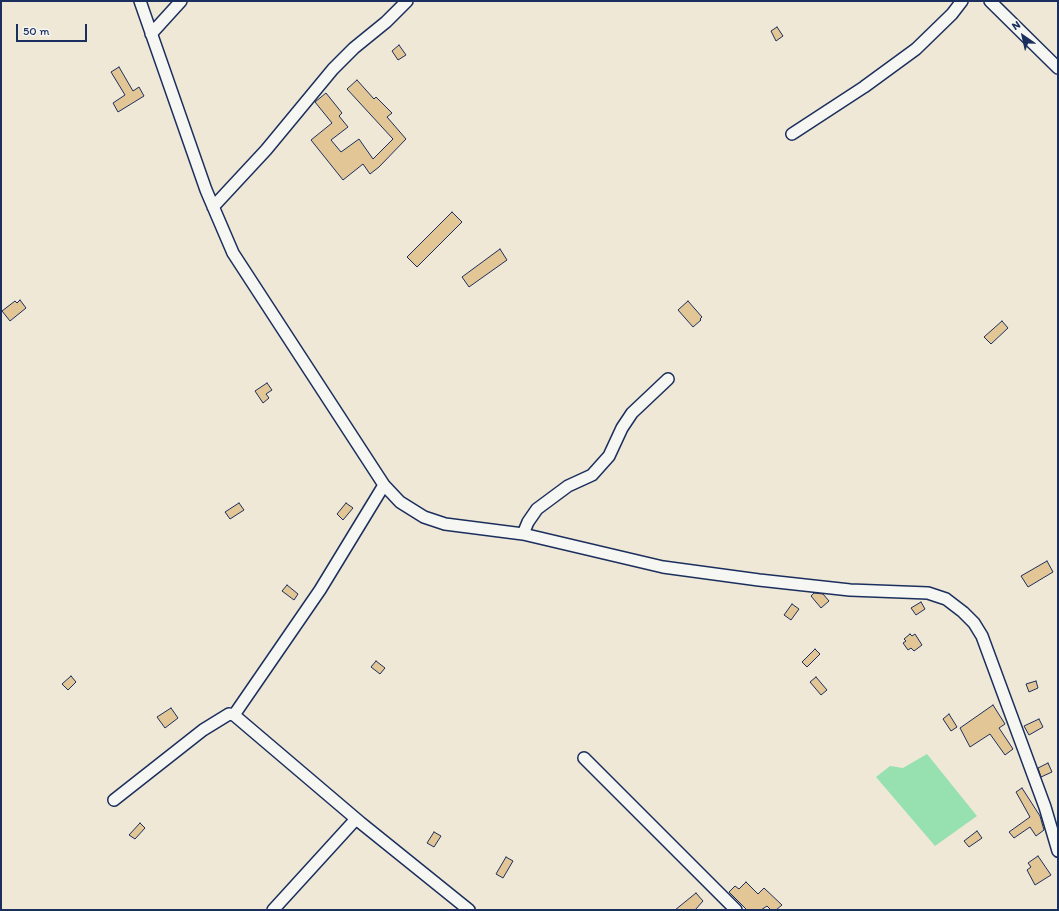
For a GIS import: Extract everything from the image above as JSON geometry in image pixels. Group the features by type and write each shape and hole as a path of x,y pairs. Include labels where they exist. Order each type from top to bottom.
{"street":[{"path":"140,1 213,207 233,253 249,280 384,485 406,506 424,517 445,524 523,534 663,567 850,590 928,593 946,600 974,623 982,636 1045,807 1058,851"},
{"path":"151,34 181,1"},
{"path":"213,207 266,150 333,69 354,48 386,22 407,1"},
{"path":"792,134 864,87 916,49 952,14 962,1"},
{"path":"990,1 1058,68"},
{"path":"523,534 528,522 537,509 568,486 592,475 609,456 622,428 632,413 668,379"},
{"path":"234,715 320,590 384,485"},
{"path":"114,800 203,730 229,714 234,715 356,819 469,910"},
{"path":"584,758 736,910"},
{"path":"273,910 356,819"}],"green space":[{"path":"927,754 977,816 935,846 876,777 890,766 903,768"}],"building":[{"path":"777,27 783,36 776,41 771,31"},
{"path":"399,45 406,55 398,60 392,51"},
{"path":"119,67 133,91 139,87 144,96 118,112 113,103 125,95 111,72"},
{"path":"357,80 374,99 376,97 392,113 387,117 406,139 379,167 370,174 363,164 343,180 311,140 332,123 315,102 326,93 342,113 339,116 348,127 331,140 341,152 359,139 373,159 393,139 347,89"},
{"path":"452,212 462,222 417,267 407,257"},
{"path":"500,249 507,260 469,287 462,277"},
{"path":"20,300 26,308 10,321 2,311 15,301 17,303"},
{"path":"688,301 702,317 700,319 701,320 693,327 678,310"},
{"path":"1002,321 1008,328 991,344 984,337"},
{"path":"267,383 272,390 266,394 269,398 263,403 255,391"},
{"path":"239,503 244,510 230,519 225,512"},
{"path":"346,503 353,508 343,520 337,514"},
{"path":"1047,561 1053,572 1028,587 1021,576"},
{"path":"287,585 298,594 294,600 282,591"},
{"path":"814,593 823,594 829,601 821,608 811,596"},
{"path":"921,602 925,609 916,615 911,608"},
{"path":"792,604 799,609 791,620 784,615"},
{"path":"910,634 912,636 915,634 922,645 914,651 911,648 908,650 903,643 906,641 904,639"},
{"path":"815,649 820,654 807,667 802,662"},
{"path":"376,661 385,668 380,674 371,667"},
{"path":"71,676 76,682 68,690 62,684"},
{"path":"816,677 827,690 821,695 810,682"},
{"path":"1036,681 1038,688 1029,692 1026,684"},
{"path":"993,705 1005,724 999,728 1013,749 1005,755 990,734 970,747 960,728"},
{"path":"171,708 178,718 165,728 157,717"},
{"path":"949,714 957,727 951,731 943,719"},
{"path":"1039,719 1043,727 1029,735 1024,726"},
{"path":"1048,763 1052,772 1041,777 1038,768"},
{"path":"1022,788 1040,816 1044,830 1036,836 1030,827 1014,838 1009,832 1030,817 1016,792"},
{"path":"140,823 145,828 135,839 129,835"},
{"path":"977,831 982,838 969,847 964,841"},
{"path":"434,832 441,836 434,847 427,843"},
{"path":"1038,856 1051,875 1035,885 1027,870 1031,867 1028,863"},
{"path":"506,857 513,861 503,878 496,874"},
{"path":"746,882 758,894 764,888 782,905 776,910 771,910 767,906 761,910 747,910 729,892 735,886 739,889"},
{"path":"696,893 703,901 695,910 675,910"}]}
